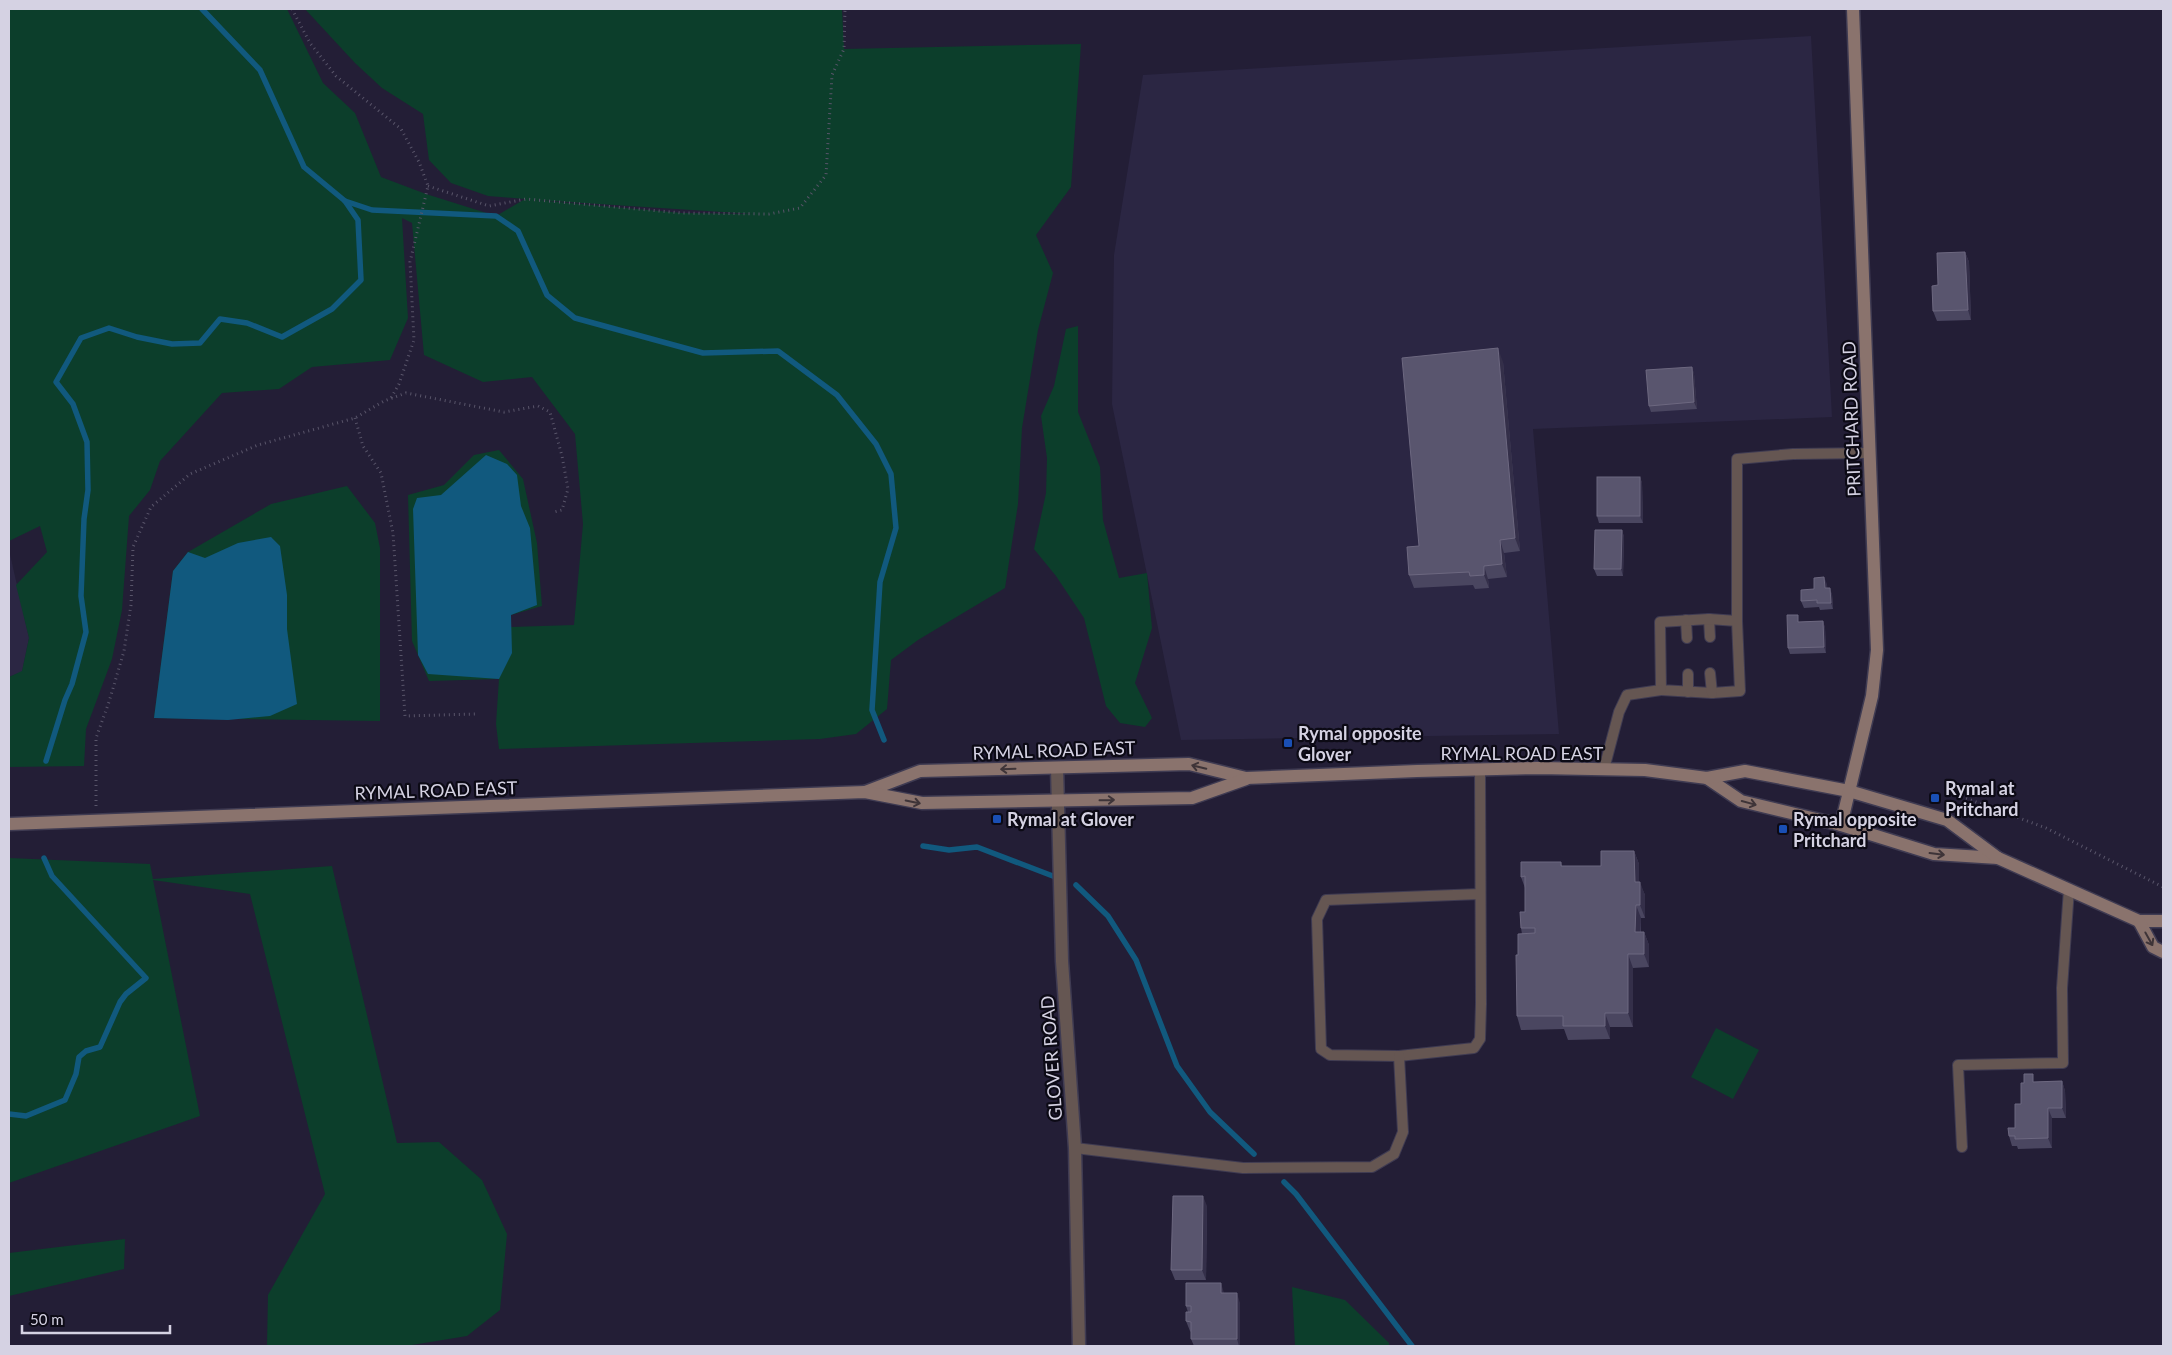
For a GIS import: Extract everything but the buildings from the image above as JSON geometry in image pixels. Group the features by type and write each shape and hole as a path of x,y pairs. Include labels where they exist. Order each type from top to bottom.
{"main road":[{"name":"PRITCHARD ROAD","path":"1841,825 1872,696 1877,650 1853,9"},
{"name":"RYMAL ROAD EAST","path":"866,792 920,771 1189,764 1246,778 1480,770 1604,769 1645,770 1707,778 1745,771 1849,791 1947,820 1998,858 2139,921 2163,921"},
{"name":"RYMAL ROAD EAST","path":"9,824 866,792 922,804 1192,798 1246,778"},
{"name":"RYMAL ROAD EAST","path":"1707,778 1741,801 1841,825 1934,854 1998,858"},
{"path":"2139,921 2153,947 2163,952"}],"street":[{"name":"GLOVER ROAD","path":"1057,768 1062,961 1075,1148 1079,1346"}],"lane":[{"path":"1604,769 1618,712 1627,696 1661,690 1688,692 1740,691 1737,621 1737,459 1793,454 1870,453"},
{"path":"1661,690 1660,622 1709,619 1737,621"},
{"path":"1709,619 1710,637"},
{"path":"1686,620 1687,638"},
{"path":"1710,673 1712,692"},
{"path":"1688,674 1688,692"},
{"path":"1480,770 1480,894 1480,1039 1474,1048 1399,1056 1330,1056 1321,1049 1317,919 1326,900 1480,894"},
{"path":"1962,1147 1958,1065 2063,1063 2062,988 2069,889"},
{"path":"1075,1148 1243,1168 1372,1167 1394,1154 1402,1132 1399,1056"}],"path":[{"path":"292,9 310,43 336,76 401,129 419,162 428,186 410,262 414,340 400,384 390,399"},
{"path":"428,186 489,206 526,199 682,213 769,214 800,208 826,175 832,75 844,49 844,9"},
{"path":"96,822 96,738 124,651 131,605 133,547 151,507 190,474 258,445 355,418 390,399 406,393 504,412 538,406 550,412 562,456 568,489 562,510 554,512"},
{"path":"355,418 363,446 381,473 393,533 405,716 475,714"},
{"path":"1952,793 2046,828 2163,887"}],"shaded area":[{"path":"1811,36 1832,417 1533,429 1559,734 1181,740 1112,404 1114,255 1143,75"},
{"path":"9,550 29,638 22,672 9,677"}],"green space":[{"path":"9,9 287,9 323,83 355,113 381,177 426,194 496,216 525,199 488,196 451,183 429,160 423,114 382,88 355,63 305,9 842,9 844,49 1081,44 1071,187 1036,235 1053,273 1038,330 1022,428 1018,504 1005,588 918,640 891,660 887,709 856,734 820,739 499,749 496,724 499,679 429,681 412,641 408,495 444,485 474,455 499,450 523,479 537,543 542,606 511,615 511,627 574,625 583,524 575,434 532,377 483,382 424,355 412,223 402,218 408,318 390,360 312,367 279,389 222,393 160,461 150,490 129,516 122,610 112,659 86,729 84,766 9,767 9,677 22,671 29,638 16,585 47,552 40,526 9,541","holes":["536,200 754,214 682,213"]},
{"path":"1078,326 1078,412 1100,467 1103,520 1119,578 1147,573 1152,628 1135,683 1152,718 1145,727 1120,723 1106,706 1084,618 1056,576 1034,549 1046,493 1047,458 1041,416 1054,386 1066,329"},
{"path":"347,486 375,523 380,548 380,721 154,718 173,571 188,552 271,504"},
{"path":"9,858 150,864 153,879 332,866 397,1143 439,1142 482,1180 507,1234 500,1310 467,1336 406,1346 267,1346 268,1295 325,1194 250,894 153,880 200,1116 9,1183"},
{"path":"1716,1028 1759,1050 1733,1099 1691,1077"},
{"path":"125,1239 124,1269 9,1296 9,1253"},
{"path":"1292,1287 1345,1300 1389,1343 1389,1346 1295,1346"}],"water":[{"path":"486,455 507,464 517,475 521,506 530,528 537,605 511,615 512,653 499,679 428,674 418,655 413,509 417,498 441,495"},
{"path":"271,537 280,546 287,595 287,629 297,704 270,716 228,720 154,718 173,571 188,552 205,558 238,543"}],"waterway":[{"path":"46,761 65,700 72,684 86,632 81,596 84,519 88,490 87,442 73,404 56,382 81,338 109,328 137,337 172,344 200,343 220,319 247,323 282,337 332,309 361,280 358,220 345,201 304,167 260,70 202,9"},
{"path":"345,201 372,210 496,216 518,231 547,295 575,318 703,353 778,351 837,395 876,444 891,474 896,528 880,582 872,710 884,740"},
{"path":"923,846 949,850 977,847 1058,878"},
{"path":"9,1114 26,1116 65,1100 76,1074 79,1057 86,1051 100,1047 120,1002 126,994 146,978 52,876 44,858"},
{"path":"1076,885 1108,916 1136,960 1177,1066 1210,1112 1254,1154"},
{"path":"1284,1182 1296,1194 1412,1346"}],"place":[{"name":"Rymal opposite Glover","path":"1288,743"},
{"name":"Rymal at Pritchard","path":"1935,798"},
{"name":"Rymal at Glover","path":"997,819"},
{"name":"Rymal opposite Pritchard","path":"1783,829"}]}
